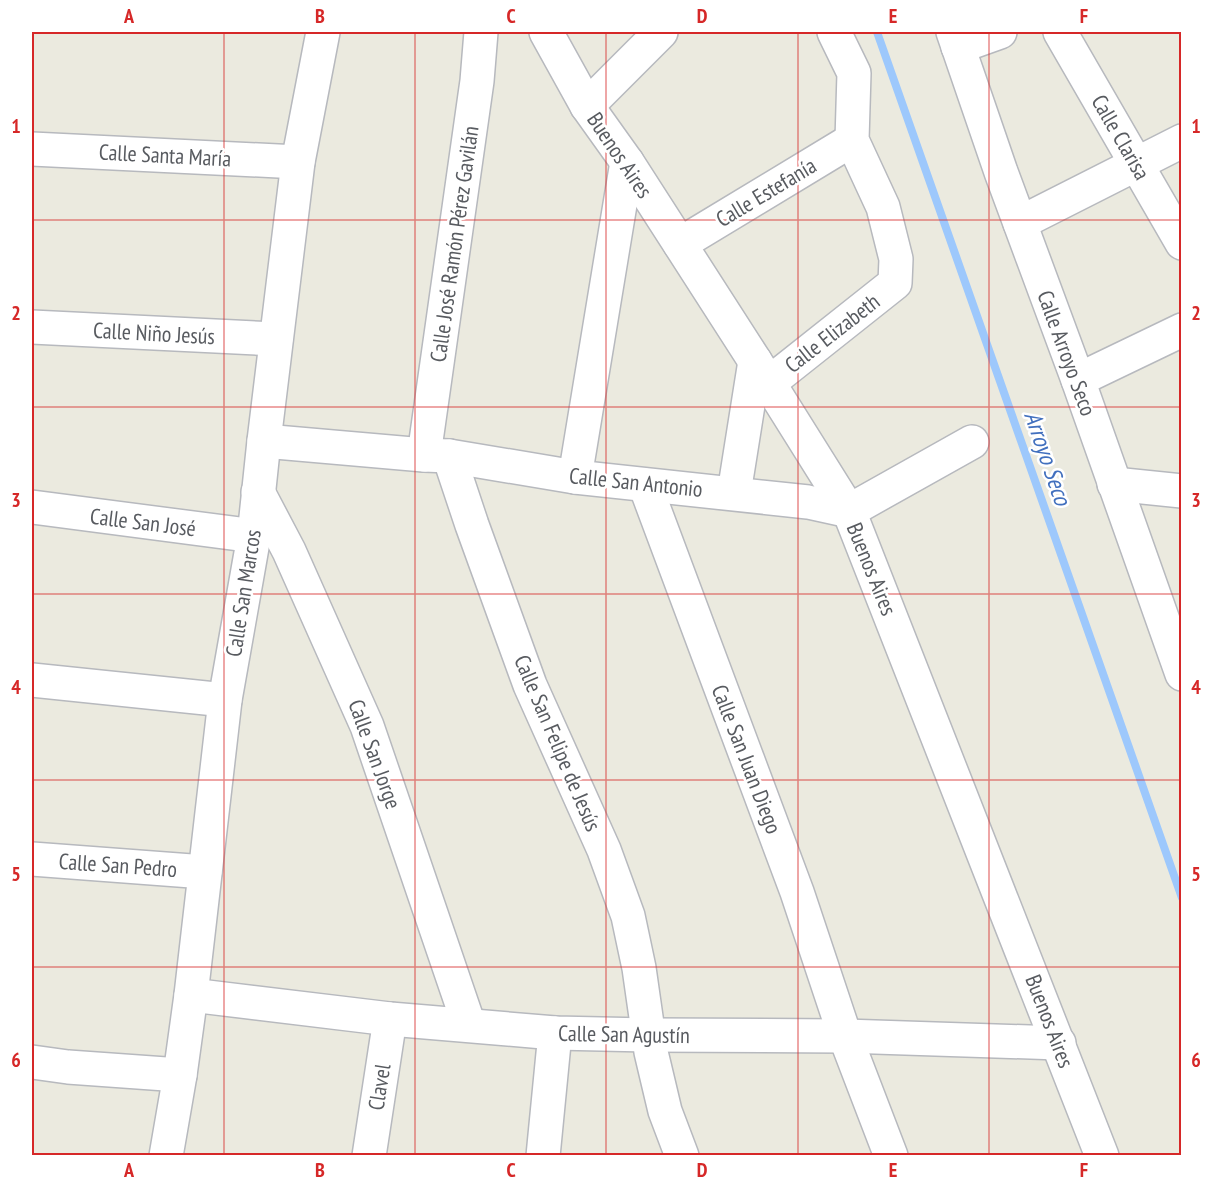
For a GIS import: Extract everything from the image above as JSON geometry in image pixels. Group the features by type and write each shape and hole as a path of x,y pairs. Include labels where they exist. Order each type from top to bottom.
{"street":[{"name":"Calle San Marcos","path":"166,1155 191,996 225,700 254,536 298,162 323,32"},
{"name":"Calle José Ramón Pérez Gavilán","path":"436,456 477,81 480,32"},
{"name":"Buenos Aires","path":"546,32 587,106 627,162 849,511 1102,1155"},
{"path":"587,106 661,32"},
{"path":"834,32 854,73 852,140"},
{"path":"955,39 1000,32"},
{"name":"Calle Clarisa","path":"1060,32 1182,243"},
{"name":"Calle Arroyo Seco","path":"955,39 1182,674"},
{"name":"Calle Estefanía","path":"680,244 852,140"},
{"name":"Calle Elizabeth","path":"762,372 895,283 896,259 883,207 852,140"},
{"path":"1020,223 1182,141"},
{"name":"Calle Santa María","path":"32,149 298,162"},
{"path":"575,477 627,162"},
{"name":"Calle Niño Jesús","path":"32,327 276,339"},
{"path":"1078,380 1182,330"},
{"path":"734,493 762,372"},
{"name":"Calle San Antonio","path":"264,441 436,456 575,477 808,502 849,511"},
{"path":"849,511 972,442"},
{"name":"Calle San Felipe de Jesús","path":"436,456 472,525 530,685 604,849 628,916 639,968 651,1052 666,1111 682,1155"},
{"path":"1114,484 1182,491"},
{"name":"Calle San Juan Diego","path":"645,485 797,892 845,1036 891,1155"},
{"name":"Calle San Jorge","path":"258,492 289,551 367,726 469,1025"},
{"name":"Calle San José","path":"32,507 254,536"},
{"path":"32,680 225,700"},
{"name":"Calle San Pedro","path":"32,859 205,872"},
{"name":"Calle San Agustín","path":"191,996 390,1019 555,1033 845,1036 1059,1043"},
{"name":"Clavel","path":"369,1155 390,1019"},
{"path":"543,1155 555,1033"},
{"path":"32,1062 180,1075"}],"waterway":[{"name":"Arroyo Seco","path":"877,32 1182,898"}]}
